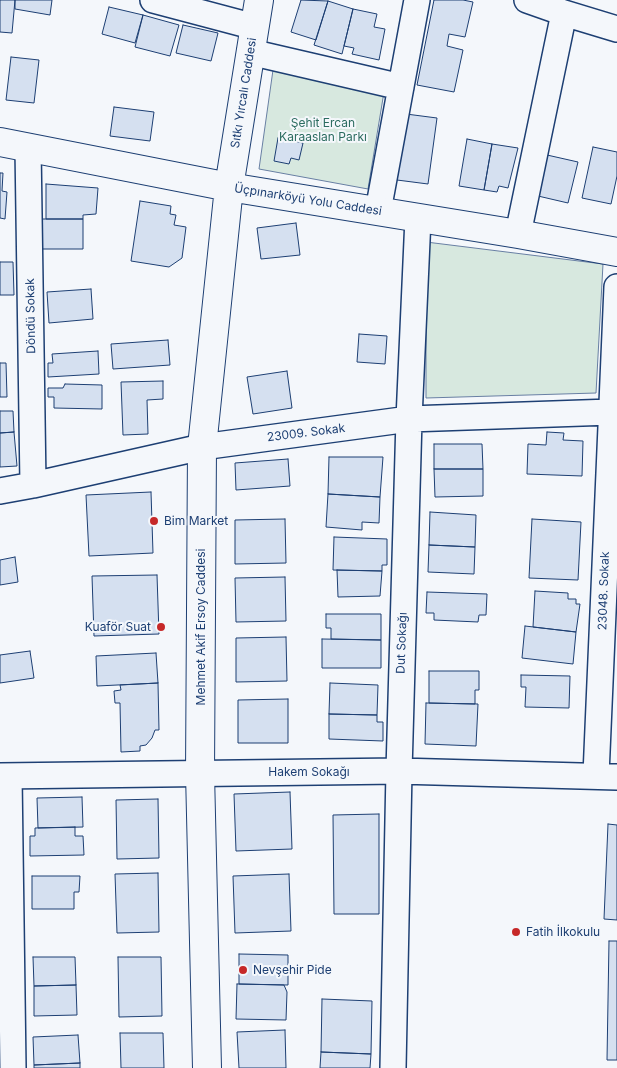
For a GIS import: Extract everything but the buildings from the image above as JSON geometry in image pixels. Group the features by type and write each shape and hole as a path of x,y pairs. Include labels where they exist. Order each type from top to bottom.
{"main road":[{"name":"Sıtkı Yırcalı Caddesi","path":"230,187 252,39 260,0"},
{"name":"Üçpınarköyü Yolu Caddesi","path":"0,142 230,187 617,252"},
{"name":"Mehmet Akif Ersoy Caddesi","path":"207,1068 200,772 202,447 230,187"}],"street":[{"path":"153,0 252,39 401,87"},
{"path":"378,211 417,0"},
{"path":"527,0 617,29"},
{"path":"518,234 564,13"},
{"name":"Döndü Sokak","path":"28,147 33,485"},
{"name":"Dut Sokağı","path":"393,1068 409,419 418,218"},
{"name":"23048. Sokak","path":"606,776 617,287"},
{"name":"23009. Sokak","path":"0,491 202,447 409,419 614,413"},
{"name":"Hakem Sokağı","path":"4,776 200,772 399,771 606,776"},
{"path":"4,776 6,944 13,1068"}],"green space":[{"name":"Şehit Ercan Karaaslan Parkı","path":"273,70 384,92 368,189 259,169"},
{"path":"426,242 603,264 596,393 426,398"}],"place":[{"name":"Bim Market","path":"154,521"},
{"name":"Kuaför Suat","path":"161,627"},
{"name":"Fatih İlkokulu","path":"516,932"},
{"name":"Nevşehir Pide","path":"243,970"}]}
